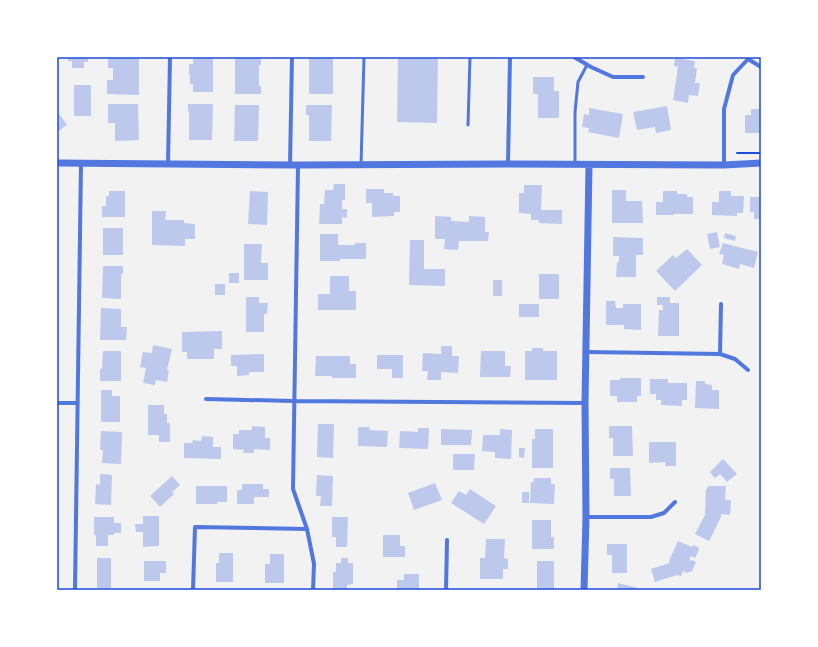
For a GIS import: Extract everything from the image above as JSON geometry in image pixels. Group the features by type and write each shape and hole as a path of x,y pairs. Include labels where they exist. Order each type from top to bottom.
{"street":[{"path":"168,164 170,57"},
{"path":"292,57 294,165 293,489 307,529 314,564 314,590"},
{"path":"508,164 510,57"},
{"path":"574,57 613,77 643,77"},
{"path":"724,165 724,109 733,75 749,58 761,67"},
{"path":"57,163 294,165 724,165 761,163"},
{"path":"75,590 81,163"},
{"path":"584,590 589,165"},
{"path":"720,354 721,304"},
{"path":"587,352 720,354 735,358 748,370"},
{"path":"206,399 585,403"},
{"path":"57,403 77,404"},
{"path":"586,517 650,517 664,513 675,502"},
{"path":"193,590 195,527 307,529"},
{"path":"446,540 446,590"}],"lane":[{"path":"361,165 364,57"},
{"path":"468,125 470,57"},
{"path":"576,165 575,112 578,82 587,65"}],"path":[{"path":"737,153 761,153"}],"building":[{"path":"68,57 88,57 88,62 84,62 84,68 72,68 72,61 68,61"},
{"path":"108,57 139,57 139,95 107,94 107,80 113,80 113,68 108,68"},
{"path":"193,57 213,57 213,92 193,92 193,84 190,84 189,64 193,64"},
{"path":"235,57 261,57 261,65 259,65 259,86 261,86 261,94 235,94"},
{"path":"309,57 333,57 333,94 309,94"},
{"path":"398,57 438,57 437,123 397,122"},
{"path":"675,58 695,61 694,68 697,68 695,83 700,83 698,96 689,95 688,103 673,100 678,67 674,66"},
{"path":"533,77 554,77 554,91 559,91 559,118 538,118 538,94 533,94"},
{"path":"74,85 91,85 91,116 74,116"},
{"path":"108,104 138,104 139,140 115,141 115,123 108,123"},
{"path":"188,104 213,104 212,140 189,140"},
{"path":"235,105 259,105 258,141 234,141"},
{"path":"306,105 332,105 331,141 309,141 309,115 306,115"},
{"path":"667,106 671,130 656,133 655,127 637,130 633,112"},
{"path":"589,108 623,114 619,138 588,132 589,128 582,127 584,114 589,115"},
{"path":"751,109 761,109 761,133 745,133 745,115 751,115"},
{"path":"57,111 67,125 57,132"},
{"path":"334,184 345,184 345,200 342,200 342,209 347,209 347,218 342,217 342,224 319,224 320,204 324,204 325,190 333,190"},
{"path":"524,185 542,185 541,210 562,210 562,224 539,223 539,220 531,220 531,214 519,213 519,193 524,193"},
{"path":"366,189 384,189 384,193 393,193 393,196 400,196 400,212 394,212 394,216 372,217 372,203 366,203"},
{"path":"612,190 626,190 626,201 642,201 643,223 612,223"},
{"path":"109,191 125,191 125,217 102,217 102,206 106,206 106,196 109,196"},
{"path":"250,191 268,192 267,225 248,224"},
{"path":"663,191 677,191 677,194 687,194 687,197 693,197 693,214 656,215 656,202 663,202"},
{"path":"719,191 731,191 731,196 744,196 743,213 737,213 737,216 712,215 712,202 719,202"},
{"path":"750,197 761,197 761,219 754,219 754,212 750,212"},
{"path":"152,211 166,211 165,220 184,220 184,223 195,224 195,239 185,239 185,246 152,245"},
{"path":"435,216 451,217 451,221 469,222 469,216 485,217 485,232 489,232 488,241 459,241 458,250 444,249 445,239 435,239"},
{"path":"103,228 123,228 123,255 103,255"},
{"path":"717,232 720,247 710,249 707,234"},
{"path":"725,233 736,236 735,241 724,238"},
{"path":"320,234 338,234 338,245 355,245 355,243 366,243 366,259 320,261"},
{"path":"613,237 643,238 643,255 636,255 636,277 616,277 619,256 613,256"},
{"path":"410,240 424,240 424,269 445,269 445,286 409,285"},
{"path":"723,243 758,252 754,268 740,264 739,269 722,264 724,255 719,254"},
{"path":"244,244 262,244 261,263 268,263 268,280 244,280"},
{"path":"687,249 702,265 675,291 656,271 673,255 676,258"},
{"path":"103,266 123,266 123,274 121,274 121,299 102,298"},
{"path":"229,273 239,273 239,283 229,283"},
{"path":"539,274 559,274 559,299 539,299"},
{"path":"330,276 349,276 349,291 356,291 356,310 318,310 318,294 330,294"},
{"path":"493,280 502,280 502,296 493,296"},
{"path":"215,284 225,284 225,295 215,295"},
{"path":"246,297 259,297 259,303 268,303 267,314 264,314 264,332 246,332"},
{"path":"657,297 670,297 670,303 679,303 679,336 658,336 659,310 663,310 663,305 657,305"},
{"path":"606,301 615,301 616,308 623,308 623,304 641,304 641,330 624,329 624,325 606,325"},
{"path":"519,304 539,304 539,317 519,317"},
{"path":"101,308 121,309 121,327 127,327 126,340 100,340"},
{"path":"222,331 222,349 214,349 214,359 187,359 187,352 182,352 182,332"},
{"path":"153,345 172,349 167,370 169,370 167,382 156,380 155,385 143,383 146,368 140,367 143,352 152,353"},
{"path":"441,346 452,346 452,356 459,356 458,373 441,372 441,380 427,380 428,371 422,371 423,353 441,354"},
{"path":"532,348 543,348 543,351 557,351 557,380 525,380 525,351 532,351"},
{"path":"103,351 121,351 121,381 100,381"},
{"path":"481,351 505,351 505,366 511,366 510,377 480,377"},
{"path":"264,354 264,372 249,372 249,375 237,376 237,366 231,366 231,355"},
{"path":"377,355 403,355 403,378 392,378 392,369 377,369"},
{"path":"316,356 350,356 350,364 356,364 356,378 315,376"},
{"path":"620,378 641,378 641,396 637,396 637,402 617,402 617,396 610,396 610,380 620,380"},
{"path":"650,379 668,379 668,383 687,383 687,400 682,400 682,406 661,405 661,400 656,400 656,394 650,394"},
{"path":"696,381 705,381 705,384 712,385 712,390 719,390 719,409 695,408"},
{"path":"101,390 112,390 112,396 120,396 120,422 101,422"},
{"path":"148,405 164,405 164,414 167,414 167,423 170,423 170,442 159,442 159,435 148,435"},
{"path":"318,424 334,424 333,458 317,457"},
{"path":"252,426 265,427 265,438 270,438 270,450 254,449 254,453 243,453 244,450 233,449 233,434 239,434 239,430 252,430"},
{"path":"609,426 632,426 633,456 613,456 613,438 609,438"},
{"path":"358,427 370,427 369,430 388,431 387,447 358,446"},
{"path":"418,428 429,428 428,449 399,448 400,431 418,432"},
{"path":"441,429 472,430 471,445 441,445"},
{"path":"500,429 512,430 511,459 495,458 495,452 482,451 483,435 500,435"},
{"path":"535,429 553,429 553,468 532,468 532,439 535,439"},
{"path":"101,431 122,432 121,464 102,463 103,450 100,450"},
{"path":"202,436 213,437 213,447 221,447 221,459 184,458 184,443 192,443 193,440 201,441"},
{"path":"649,442 676,442 676,466 665,466 665,462 649,463"},
{"path":"519,448 525,448 524,458 519,457"},
{"path":"453,454 475,454 474,470 453,470"},
{"path":"723,459 737,474 727,482 720,474 715,478 710,472"},
{"path":"610,468 630,468 631,496 614,496 614,479 610,479"},
{"path":"100,474 112,475 111,505 95,504 96,484 100,485"},
{"path":"317,475 333,476 332,506 320,506 321,496 316,496"},
{"path":"172,476 180,485 172,492 174,494 160,507 150,496"},
{"path":"534,478 551,478 551,484 555,484 554,504 530,503 531,482 534,482"},
{"path":"435,483 442,500 414,510 408,493"},
{"path":"242,484 263,484 263,489 269,489 269,497 254,497 254,504 237,504 237,490 242,490"},
{"path":"196,486 227,486 227,502 217,502 217,504 196,504"},
{"path":"708,486 726,486 725,500 731,500 730,515 721,514 721,517 709,541 695,534 705,515 706,490"},
{"path":"470,489 496,506 484,524 451,503 459,491 466,495"},
{"path":"522,492 529,492 529,503 522,503"},
{"path":"143,516 159,516 159,546 143,547 143,532 136,532 135,524 143,524"},
{"path":"94,517 114,517 114,523 121,523 121,533 108,535 108,546 96,546 96,535 94,535"},
{"path":"332,517 348,517 347,547 336,547 336,537 332,537"},
{"path":"532,520 551,520 551,537 554,537 554,549 532,549"},
{"path":"383,535 400,535 400,546 405,546 405,557 383,557"},
{"path":"486,539 505,539 504,558 508,559 508,569 503,569 503,579 480,579 480,558 485,558"},
{"path":"678,541 692,547 693,545 698,547 699,550 695,558 691,556 689,561 692,560 696,562 692,571 687,573 683,571 681,576 677,575 655,582 651,569 670,563 669,561"},
{"path":"607,544 627,544 627,573 612,573 612,555 607,555"},
{"path":"219,553 233,553 233,582 216,582 216,563 219,563"},
{"path":"270,554 284,554 284,583 265,583 265,564 270,564"},
{"path":"97,558 111,558 111,588 97,588"},
{"path":"341,558 348,558 348,563 353,563 353,584 347,585 347,590 333,590 333,572 336,572 336,563 341,563"},
{"path":"144,561 166,561 166,573 160,573 160,581 144,581"},
{"path":"537,561 554,561 554,590 537,590"},
{"path":"404,574 419,574 419,590 397,590 397,580 404,580"},
{"path":"618,583 638,588 637,590 617,590"}]}
